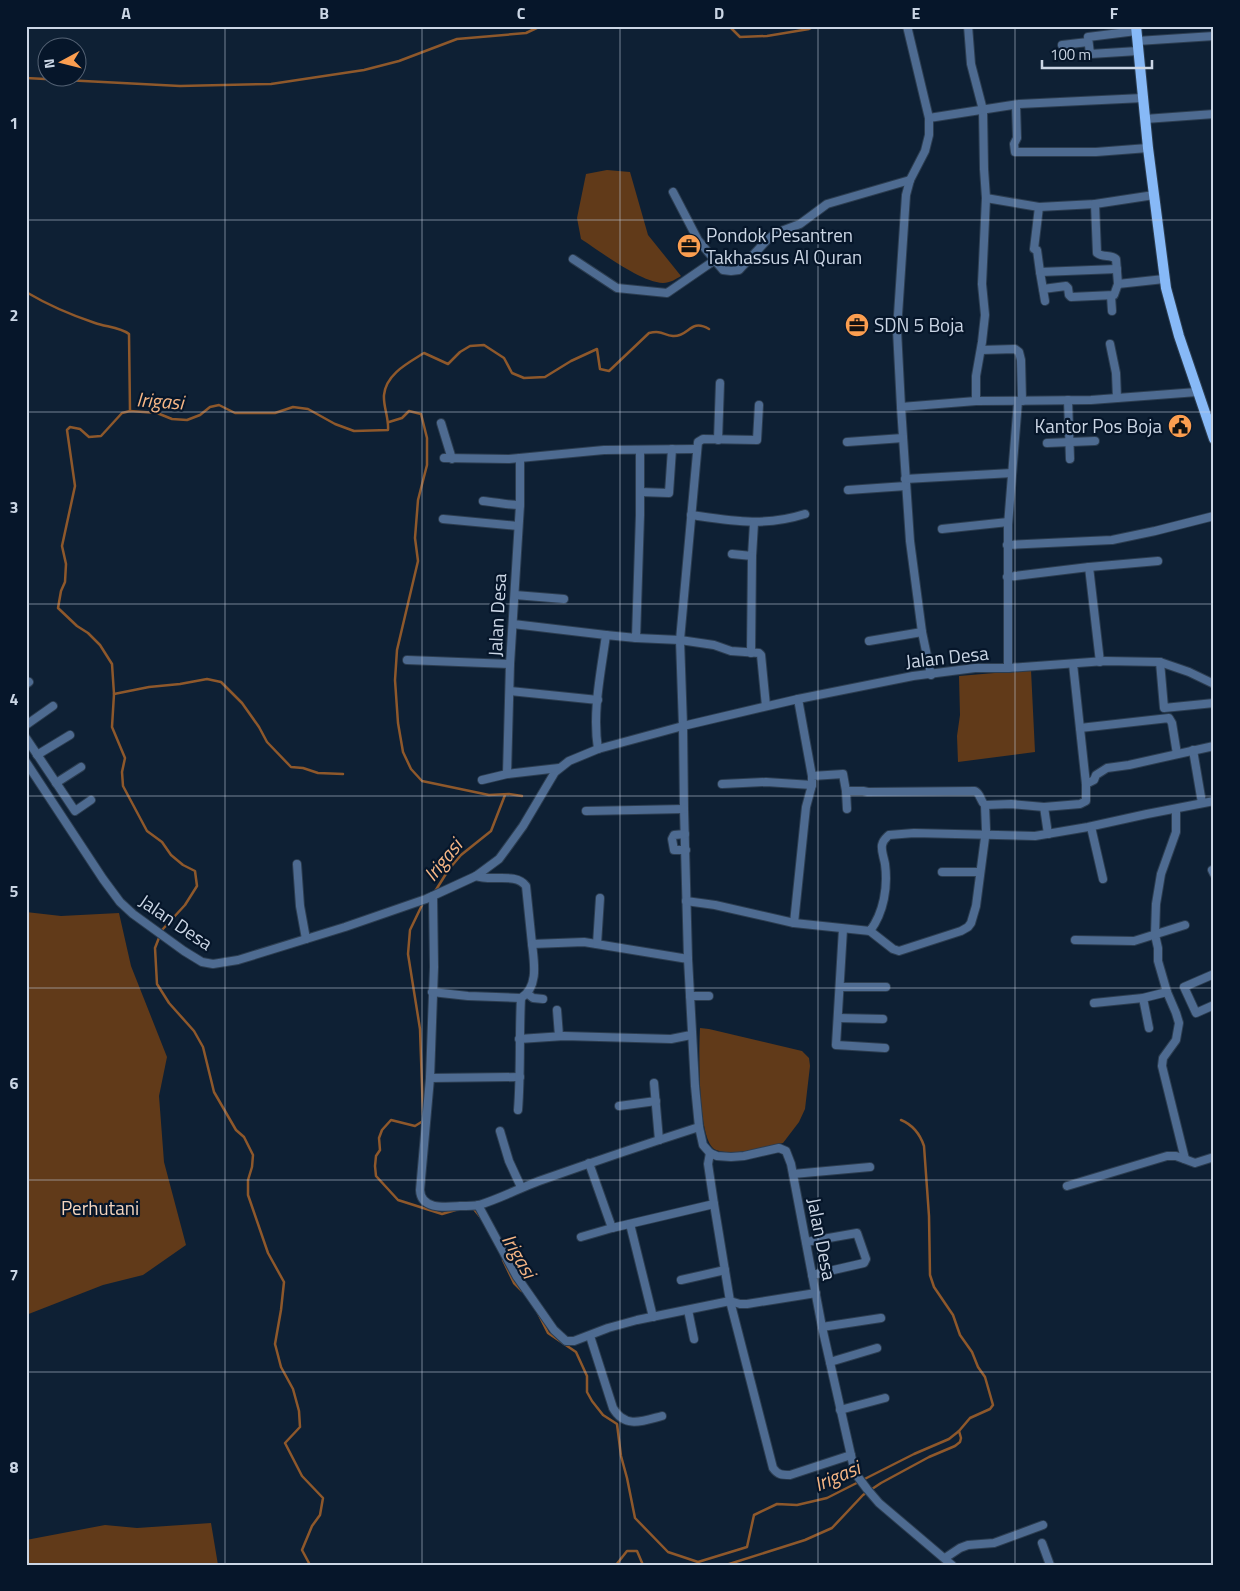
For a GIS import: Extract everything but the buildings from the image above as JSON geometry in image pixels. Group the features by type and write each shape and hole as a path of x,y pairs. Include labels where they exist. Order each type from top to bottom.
{"main road":[{"path":"1137,37 1164,279 1174,320 1214,439"}],"street":[{"path":"907,26 929,118 929,135 925,151 910,180 906,195 897,330 910,541 922,632 931,675"},
{"path":"968,26 971,64 983,110 986,198 982,284 985,315 976,376 976,401"},
{"path":"1137,37 1090,54 1088,35 1137,37 1214,36"},
{"path":"1062,45 1088,42"},
{"path":"929,118 1016,105 1143,98"},
{"path":"1016,105 1015,152 1096,152 1148,148"},
{"path":"1145,119 1214,114"},
{"path":"672,192 698,240 723,270 731,271 739,270 768,238 800,224 827,204 910,180"},
{"path":"986,198 1039,207 1095,204 1154,195"},
{"path":"1043,289 1067,287 1069,296 1073,298 1114,295 1118,284 1115,257 1097,254 1095,204"},
{"path":"1039,207 1034,249 1037,250 1045,301"},
{"path":"573,258 618,288 667,293 715,260"},
{"path":"1040,272 1117,269"},
{"path":"1118,284 1164,279"},
{"path":"1111,296 1112,311"},
{"path":"1110,344 1116,373 1117,398"},
{"path":"981,350 1015,349 1019,352 1021,360 1020,401 1007,545 1008,668"},
{"path":"718,440 720,383"},
{"path":"901,407 976,401 1068,400 1197,392"},
{"path":"1068,400 1070,459"},
{"path":"759,405 757,440 699,440 696,449 680,640 688,959 699,1127 703,1144 710,1153 708,1164 730,1301 768,1453 776,1473 790,1475 851,1455"},
{"path":"441,423 448,459 520,458 604,450 696,449"},
{"path":"848,442 903,438"},
{"path":"1047,443 1095,441"},
{"path":"640,492 670,494 672,449"},
{"path":"636,638 640,450"},
{"name":"Jalan Desa","path":"507,774 510,664 520,505 520,458"},
{"path":"848,490 1012,473"},
{"path":"482,501 520,505"},
{"path":"691,515 754,523 780,521 805,514"},
{"path":"1007,545 1112,540 1214,516"},
{"path":"443,519 518,526"},
{"path":"942,528 1008,522"},
{"path":"751,653 754,523"},
{"path":"732,554 752,556"},
{"path":"1007,577 1158,561"},
{"path":"1089,567 1100,662"},
{"path":"514,595 564,599"},
{"path":"513,624 636,638 680,640 714,645 732,651 759,653 761,654 766,706"},
{"path":"869,642 922,632"},
{"path":"598,749 598,700 606,635"},
{"path":"407,660 510,664"},
{"name":"Jalan Desa","path":"26,762 102,879 120,902 154,930 202,962 213,964 238,960 345,927 430,897 476,876 499,859 523,826 552,776 559,768 569,761 598,749 798,698 913,676 975,668 1008,668 1100,662 1160,662 1189,672 1214,684"},
{"path":"1160,662 1164,708 1214,703"},
{"path":"985,804 1044,807 1084,802 1086,784 1073,664"},
{"path":"510,692 598,700"},
{"path":"794,923 806,807 812,785 798,698"},
{"path":"26,725 53,706"},
{"path":"1080,728 1168,718 1172,722 1177,754"},
{"path":"38,755 70,735"},
{"path":"26,738 75,811 76,815 66,823"},
{"path":"1086,784 1108,768 1214,746"},
{"path":"1193,750 1202,804"},
{"path":"56,783 81,767"},
{"name":"Jalan Desa","path":"482,780 507,774 559,768"},
{"path":"812,776 844,774 847,810"},
{"path":"722,784 766,782 812,785"},
{"path":"686,901 715,905 794,923 870,931 892,949 899,951 961,932 968,927 973,918 985,836 985,804 982,802 979,794 975,791 846,791"},
{"path":"75,811 91,800"},
{"path":"870,931 878,921 882,909 885,866 882,847 889,835 914,833 1035,836 1091,827 1214,801"},
{"path":"1044,807 1048,834"},
{"path":"586,811 684,809"},
{"path":"1176,809 1176,832 1158,888 1155,935 1158,961 1166,992 1176,1013 1179,1027 1176,1040 1163,1058 1162,1066 1185,1159"},
{"path":"1091,827 1103,879"},
{"path":"685,834 674,835 672,839 674,850 686,850"},
{"path":"297,864 300,906 306,939"},
{"path":"942,872 980,872"},
{"path":"476,876 493,880 516,879 523,882 526,886 534,973 531,989 524,996 519,1039 520,1077 518,1110"},
{"path":"430,897 432,992 430,1078 420,1196 429,1204 442,1207 478,1205 589,1163 699,1127"},
{"path":"597,944 600,898"},
{"path":"1076,940 1134,941 1185,925"},
{"path":"844,929 836,1046 885,1048"},
{"path":"532,944 584,942 688,959"},
{"path":"1214,974 1184,987 1196,1013 1214,1004"},
{"path":"841,987 886,987"},
{"path":"432,992 468,996 524,996 543,999"},
{"path":"1094,1003 1143,998 1166,992"},
{"path":"690,996 709,996"},
{"path":"1143,998 1149,1028"},
{"path":"557,1010 559,1036"},
{"path":"838,1018 883,1019"},
{"path":"519,1039 559,1036 671,1039 692,1035"},
{"path":"430,1078 520,1077"},
{"path":"654,1083 659,1140"},
{"path":"619,1106 656,1101"},
{"path":"500,1131 509,1161 521,1188"},
{"name":"Jalan Desa","path":"710,1153 717,1156 731,1157 779,1148 786,1150 793,1174 822,1327 855,1473 879,1503 952,1565"},
{"path":"1067,1186 1168,1156 1176,1156 1195,1163 1214,1157"},
{"path":"589,1163 612,1228"},
{"path":"793,1174 870,1167"},
{"path":"581,1236 714,1204"},
{"path":"478,1205 517,1277 559,1336 566,1341 571,1342 608,1328 653,1317 730,1301 747,1304 816,1293"},
{"path":"630,1224 653,1317"},
{"path":"806,1242 857,1233 866,1259 864,1263 812,1275"},
{"path":"680,1280 725,1270"},
{"path":"688,1310 694,1339"},
{"path":"822,1327 881,1318"},
{"path":"590,1336 617,1414 624,1420 635,1423 662,1416"},
{"path":"830,1362 877,1348"},
{"path":"840,1410 885,1398"},
{"path":"944,1558 968,1545 994,1542 1043,1525"},
{"path":"1042,1543 1050,1565"}],"green space":[{"path":"607,170 630,172 648,235 681,276 670,282 663,283 643,278 621,266 581,239 577,218 586,174"},
{"path":"1031,670 1035,752 958,762 959,676"},
{"name":"Perhutani","path":"26,912 61,916 119,913 131,966 167,1057 159,1096 164,1162 186,1245 143,1275 103,1285 26,1315"},
{"path":"700,1028 802,1051 809,1058 810,1066 805,1109 799,1122 783,1143 749,1151 731,1152 716,1150 710,1144 702,1114 699,1055"},
{"path":"211,1523 218,1565 26,1565 26,1540 105,1525 137,1528"}],"waterway":[{"path":"26,78 180,86 271,84 364,70 399,61 457,39 526,33 541,26"},
{"path":"729,26 740,37 767,36 809,29 815,26"},
{"path":"26,292 68,313 129,334 130,411"},
{"name":"Irigasi","path":"310,1565 302,1550 312,1526 320,1515 323,1498 302,1476 285,1443 300,1427 299,1411 293,1389 281,1367 275,1344 284,1282 268,1253 248,1195 248,1180 253,1155 244,1137 236,1130 214,1092 203,1047 194,1031 169,1003 157,984 155,948 162,930 185,905 197,886 195,871 183,865 171,855 162,842 147,831 123,786 122,772 125,758 112,727 114,694 112,664 100,645 58,608 61,591 65,582 66,564 62,546 75,486 67,430 70,427 80,429 89,437 101,436 122,413 130,411 157,413 172,419 187,420 200,415 210,407 219,405 235,413 275,413 293,407 308,409 335,424 354,431 388,430 384,395 389,381 399,370 424,353 448,364 460,352 470,346 484,345 504,358 512,373 524,378 545,377 571,361 597,349 600,369 609,371 649,333 660,332 678,336 693,327 703,326 709,329"},
{"name":"Irigasi","path":"389,422 402,418 409,411 421,414 427,438 427,465 418,500 415,538 418,561 397,650 395,680 398,723 403,752 411,769 422,781 489,795 509,794 522,796"},
{"name":"Irigasi","path":"114,694 207,679 221,682 242,703 267,742 291,767 303,768 318,773 343,774"},
{"name":"Irigasi","path":"434,893 449,869 461,855 491,831 505,795"},
{"name":"Irigasi","path":"423,903 410,930 408,954 420,1029 423,1115"},
{"name":"Irigasi","path":"423,1121 415,1126 391,1120 382,1130 379,1138 380,1150 376,1156 376,1176 398,1200 442,1214 459,1209"},
{"name":"Irigasi","path":"538,1313 548,1333 576,1352 587,1376 587,1392 592,1401 603,1415 617,1424 621,1456 635,1518 668,1552 698,1562 747,1547 754,1515 777,1504 797,1505 827,1498 914,1454 949,1439 970,1418 990,1409 993,1405 985,1377 978,1367 972,1352 960,1335 953,1315 934,1287 930,1275 929,1216 924,1146 916,1130 901,1120"},
{"name":"Irigasi","path":"473,1208 482,1219"},
{"name":"Irigasi","path":"503,1260 514,1283 522,1291"},
{"name":"Irigasi","path":"726,1565 805,1540 832,1528 863,1495 929,1457 955,1446 960,1442 959,1431"},
{"name":"Irigasi","path":"616,1565 627,1551 637,1551 643,1565"}],"place":[{"name":"Pondok Pesantren Takhassus Al Quran","path":"689,246"},
{"name":"SDN 5 Boja","path":"857,325"},
{"name":"Kantor Pos Boja","path":"1180,426"}]}
